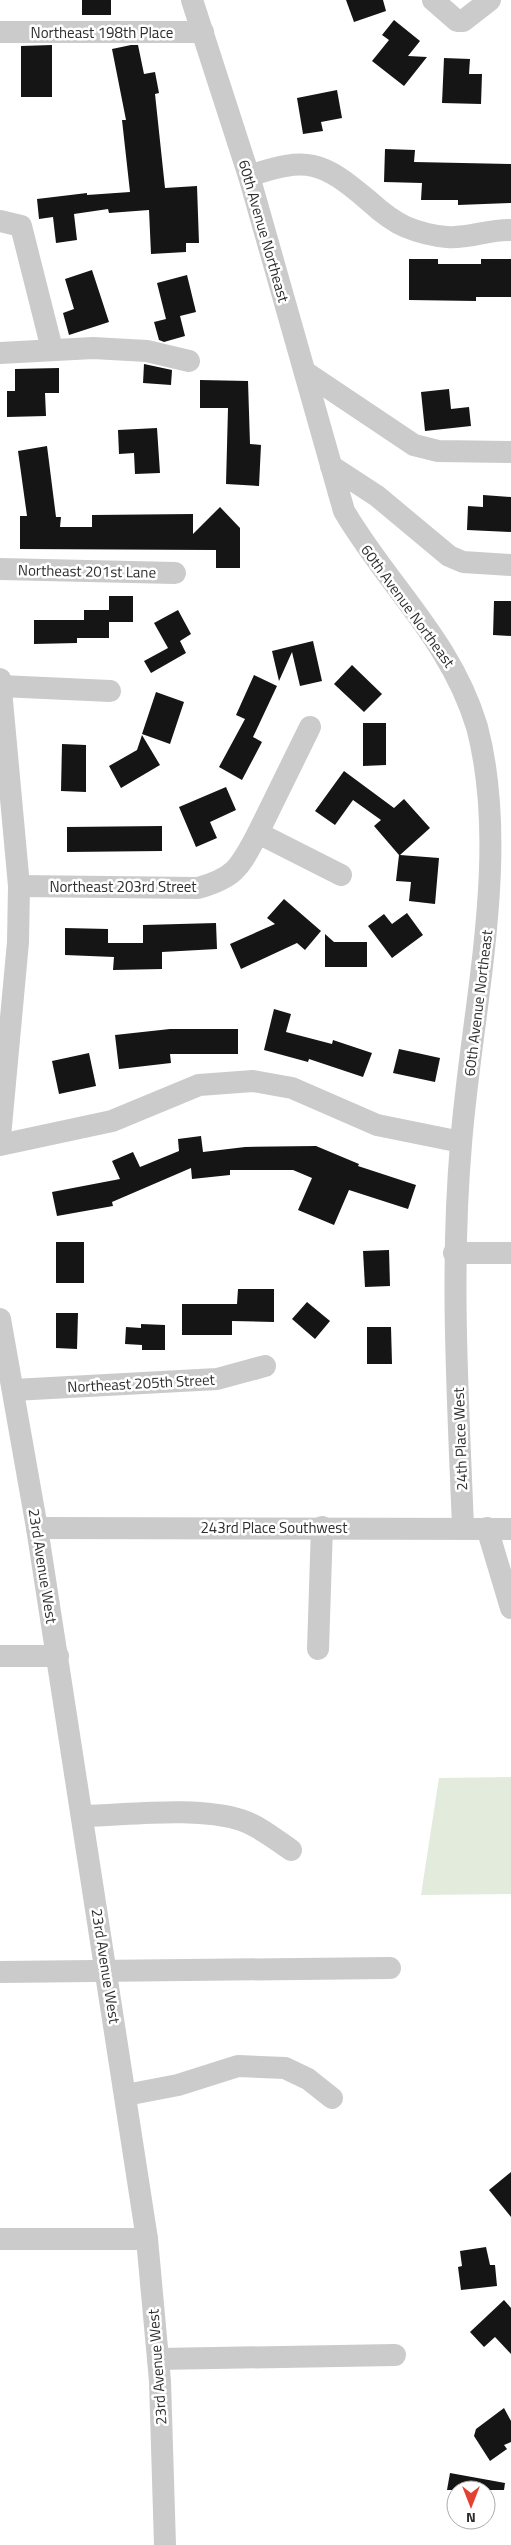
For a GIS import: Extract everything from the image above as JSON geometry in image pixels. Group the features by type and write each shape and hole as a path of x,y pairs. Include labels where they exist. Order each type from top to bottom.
{"street":[{"name":"60th Avenue Northeast","path":"192,0 248,176 344,511 362,543 397,586 449,659 466,694 503,817 461,1142 454,1252 456,1350"},
{"path":"432,0 457,21 462,21 491,0 511,3"},
{"name":"Northeast 198th Place","path":"0,32 203,32"},
{"path":"248,176 283,164 321,168 340,177 388,218 406,227 448,237 511,230"},
{"path":"0,222 21,226 52,349"},
{"path":"0,353 94,348 147,351 189,361"},
{"path":"305,372 414,445 438,452 511,452"},
{"path":"330,466 377,496 449,556 463,562 511,566"},
{"name":"Northeast 201st Lane","path":"0,569 175,573"},
{"path":"0,1137 9,942 19,886 2,723 0,683 110,691"},
{"name":"Northeast 203rd Street","path":"19,886 198,888 220,882 239,867 310,727"},
{"path":"258,832 341,875"},
{"path":"0,1146 112,1122 200,1085 253,1081 292,1088 377,1125 461,1142"},
{"path":"454,1252 511,1253"},
{"name":"23rd Avenue West","path":"0,1319 38,1528 147,2239 158,2359 165,2545"},
{"name":"24th Place West","path":"456,1350 463,1527"},
{"name":"Northeast 205th Street","path":"14,1390 217,1379 265,1366"},
{"path":"318,1649 322,1527"},
{"name":"243rd Place Southwest","path":"38,1528 463,1527 511,1529"},
{"path":"487,1528 511,1608"},
{"path":"0,1656 58,1656"},
{"path":"82,1816 202,1813 241,1820 265,1832 291,1850"},
{"path":"0,1972 390,1968"},
{"path":"126,2095 178,2085 238,2066 285,2068 308,2079 332,2098"},
{"path":"0,2239 147,2239"},
{"path":"158,2359 395,2355"}],"green space":[{"path":"511,1777 511,1894 421,1895 439,1778"}],"building":[{"path":"82,0 111,0 111,15 82,15"},
{"path":"346,0 383,0 386,11 354,22"},
{"path":"394,20 420,41 408,56 427,57 404,86 372,61 389,40 382,35"},
{"path":"52,45 52,97 21,97 21,46"},
{"path":"138,45 144,74 155,72 159,93 155,94 165,188 197,186 199,243 186,243 186,252 151,254 149,210 109,213 108,209 74,214 77,240 56,243 53,217 39,219 37,199 87,193 87,195 130,192 122,120 126,120 112,49"},
{"path":"444,58 470,59 469,74 482,74 481,104 442,103"},
{"path":"337,90 342,118 321,122 323,131 303,134 297,98"},
{"path":"385,149 415,150 414,162 511,164 511,203 458,205 458,200 421,200 422,183 384,182"},
{"path":"409,259 438,259 438,264 481,264 481,259 511,259 511,297 476,297 476,301 409,300"},
{"path":"92,270 109,322 69,335 63,313 74,309 65,279"},
{"path":"187,275 196,312 180,316 185,336 164,342 159,340 154,322 166,319 157,283"},
{"path":"144,364 172,370 171,385 143,383"},
{"path":"59,368 59,393 45,393 46,416 7,417 7,391 15,391 15,369"},
{"path":"200,380 248,381 250,444 261,445 259,486 226,484 228,408 200,408"},
{"path":"449,389 451,409 469,407 471,426 425,431 421,392"},
{"path":"157,428 160,473 135,474 134,453 119,454 118,430"},
{"path":"47,446 56,517 61,517 60,527 92,527 92,515 193,514 193,534 220,507 240,528 240,568 216,568 216,550 20,549 20,516 27,516 18,451"},
{"path":"483,495 511,497 511,532 467,530 468,506 483,507"},
{"path":"109,596 133,596 133,622 109,622"},
{"path":"494,601 511,601 511,636 493,635"},
{"path":"84,610 109,610 109,638 77,638 77,643 34,644 34,620 84,620"},
{"path":"178,610 191,634 180,641 186,653 151,673 144,661 168,648 154,623"},
{"path":"313,641 322,681 300,686 292,652 279,681 272,651"},
{"path":"352,665 382,694 364,712 334,684"},
{"path":"254,675 277,686 253,737 262,742 242,780 219,767 245,719 236,715"},
{"path":"156,692 184,702 170,744 142,734"},
{"path":"363,723 386,723 386,765 363,766"},
{"path":"142,735 160,765 121,788 109,766 137,750"},
{"path":"62,744 86,745 86,792 61,791"},
{"path":"344,771 394,808 404,799 430,828 400,855 439,858 435,904 409,901 411,882 396,881 399,855 374,826 381,820 353,800 335,825 315,811"},
{"path":"226,787 236,810 210,822 217,838 196,847 179,807"},
{"path":"162,826 162,851 67,852 67,827"},
{"path":"284,899 321,931 305,950 297,943 241,969 230,944 275,924 267,918"},
{"path":"407,913 423,935 392,958 368,926 384,914 392,924"},
{"path":"216,923 217,949 162,952 162,969 113,970 114,957 65,955 65,928 108,929 108,943 143,943 143,925"},
{"path":"325,934 334,942 367,942 367,967 325,967"},
{"path":"274,1009 291,1014 286,1032 332,1044 333,1040 372,1053 363,1077 309,1059 308,1062 264,1050"},
{"path":"170,1029 238,1029 238,1054 170,1054 171,1063 119,1069 115,1035"},
{"path":"399,1049 440,1058 435,1082 393,1073"},
{"path":"89,1053 96,1086 59,1094 52,1061"},
{"path":"201,1136 203,1152 245,1147 316,1146 359,1164 358,1166 416,1185 408,1209 349,1190 334,1225 298,1210 312,1178 293,1170 230,1170 230,1175 192,1179 191,1168 112,1202 113,1206 57,1216 52,1192 120,1179 112,1161 133,1152 140,1167 179,1151 178,1139"},
{"path":"56,1242 84,1242 84,1283 56,1283"},
{"path":"389,1250 390,1286 365,1287 363,1251"},
{"path":"238,1289 274,1289 274,1322 232,1321 232,1335 182,1335 182,1304 237,1304"},
{"path":"307,1302 330,1321 315,1339 292,1319"},
{"path":"56,1313 78,1313 77,1349 56,1348"},
{"path":"141,1324 165,1325 165,1350 142,1350 142,1345 125,1344 126,1327 141,1328"},
{"path":"367,1327 391,1327 392,1364 367,1364"},
{"path":"511,2172 511,2217 489,2190"},
{"path":"486,2247 490,2265 495,2265 497,2286 461,2290 458,2267 462,2266 460,2251"},
{"path":"504,2300 511,2308 511,2354 495,2337 484,2347 470,2332"},
{"path":"504,2408 511,2421 511,2442 504,2445 507,2449 490,2461 474,2436 476,2429"},
{"path":"450,2473 488,2480 449,2480"},
{"path":"496,2481 505,2483 504,2490 496,2490"}]}
